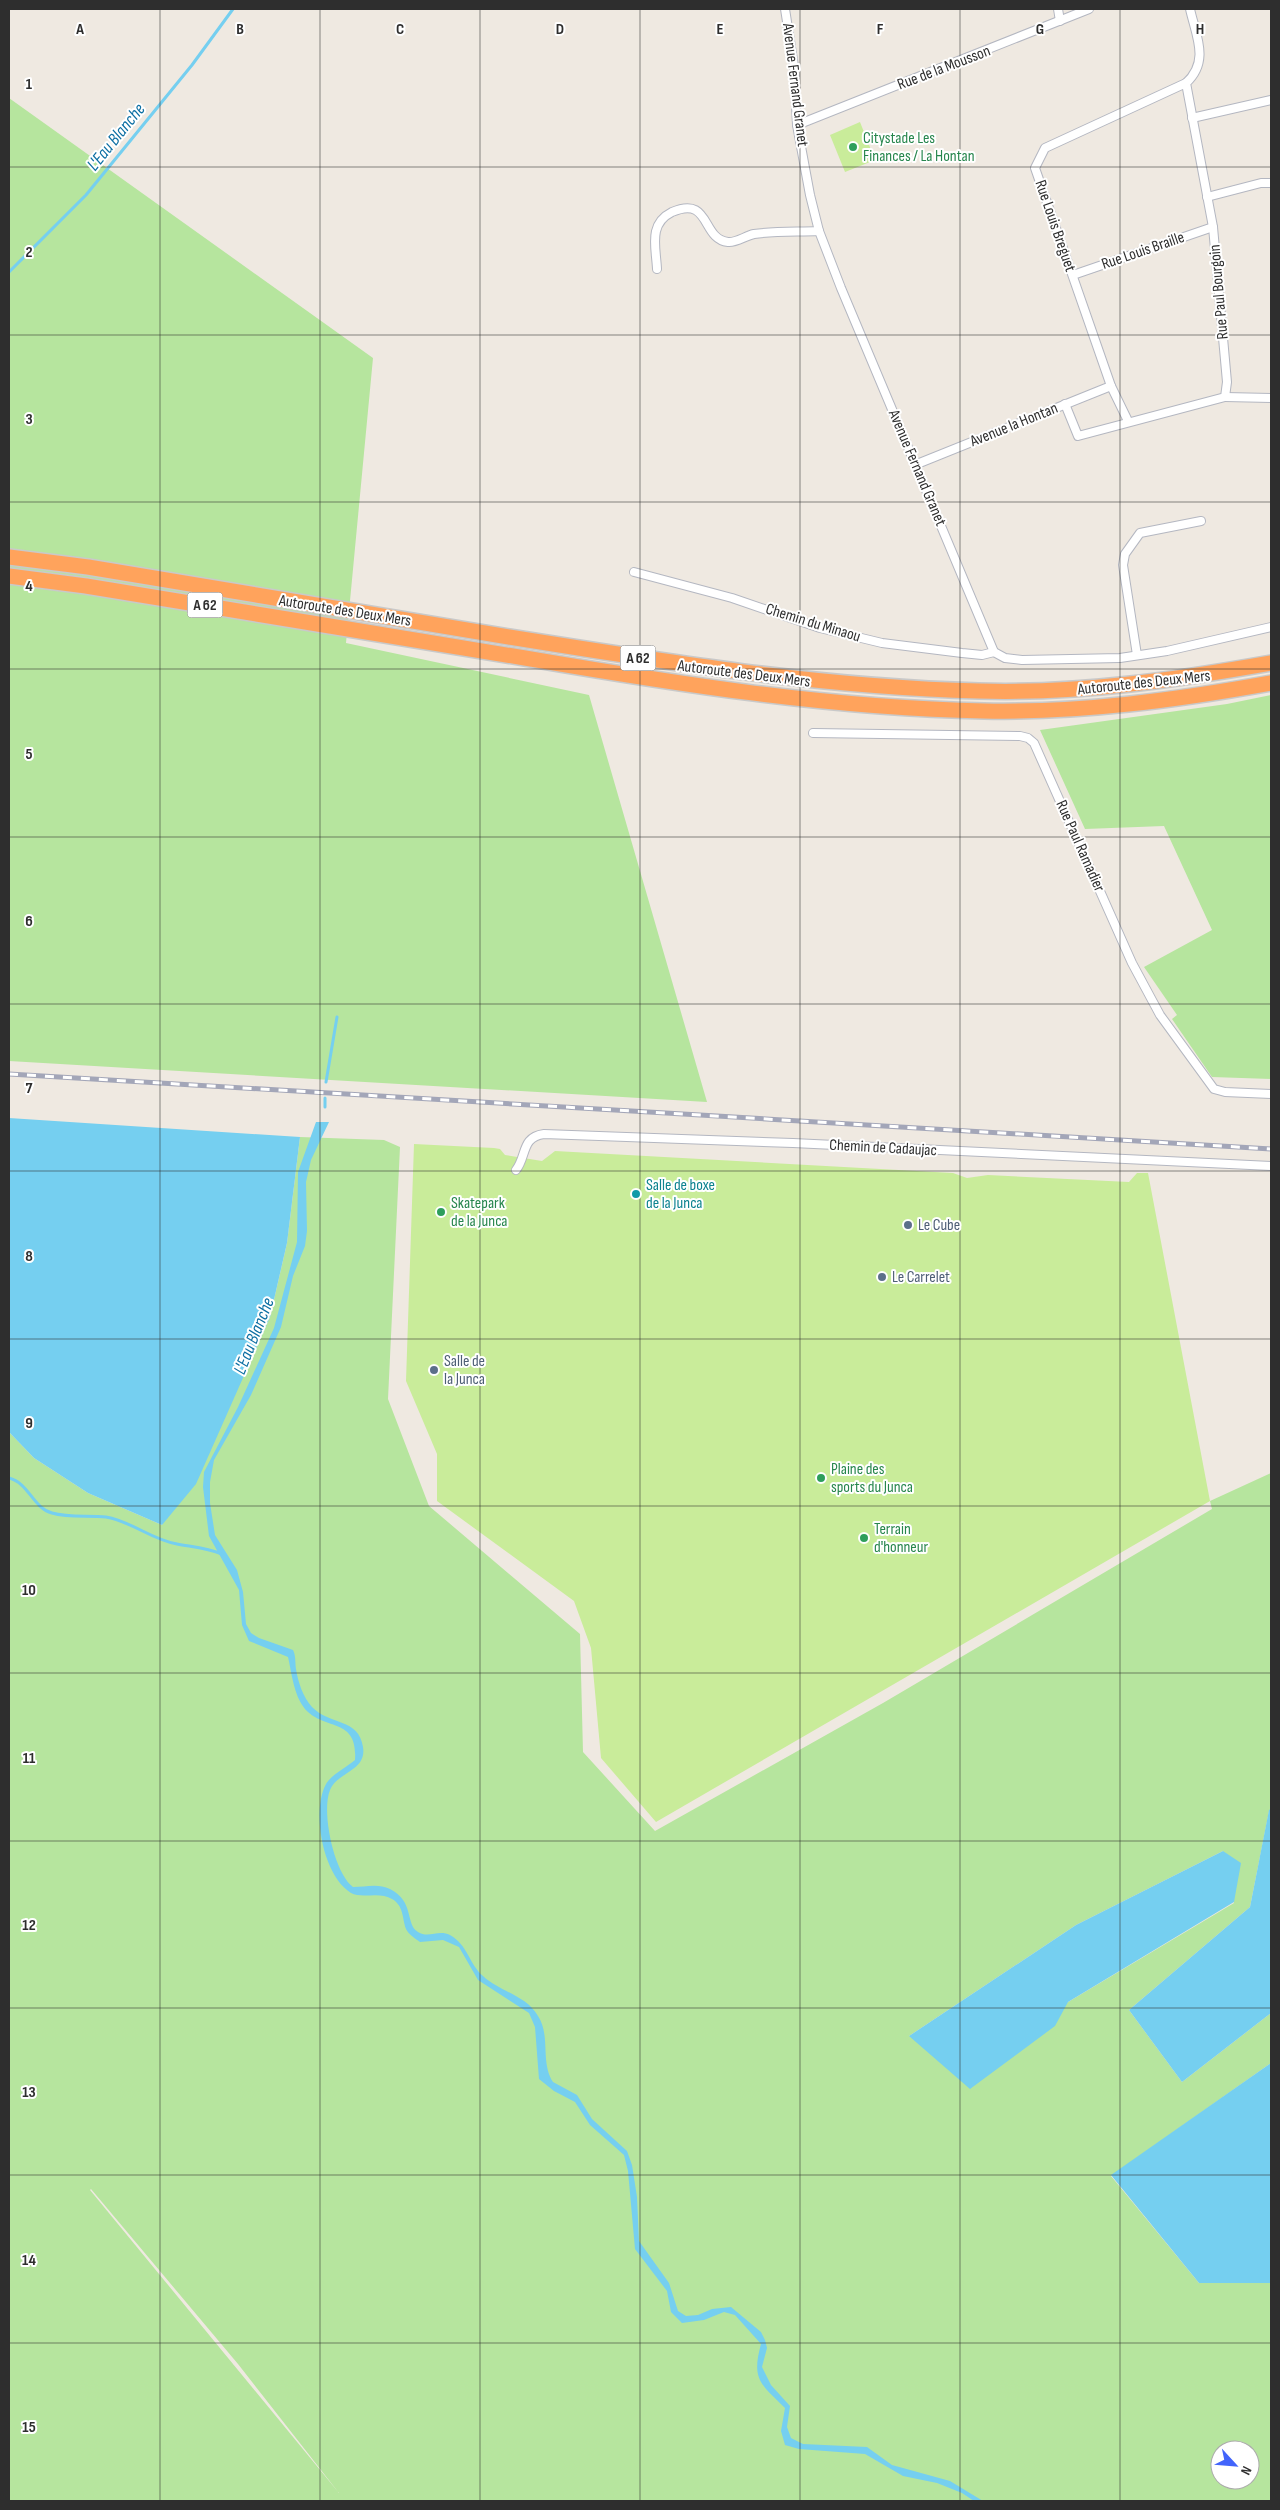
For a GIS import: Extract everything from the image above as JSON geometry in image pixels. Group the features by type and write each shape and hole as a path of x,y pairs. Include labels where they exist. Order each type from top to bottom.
{"highway":[{"name":"Autoroute des Deux Mers","path":"9,557 88,567 665,663 855,685 982,691 1102,688 1271,664"},
{"name":"Autoroute des Deux Mers","path":"9,576 86,586 665,682 858,705 986,712 1105,706 1212,694 1271,683"}],"street":[{"name":"Avenue Fernand Granet","path":"785,9 794,66 798,125 819,231 841,288 917,464 994,652"},
{"path":"1058,9 1060,21"},
{"name":"Rue de la Mousson","path":"798,125 1089,9"},
{"path":"1186,83 1196,74 1201,56 1190,9"},
{"name":"Rue Paul Bourgoin","path":"1186,83 1213,227 1227,382 1225,397"},
{"name":"Rue Louis Breguet","path":"1128,421 1111,386 1035,168 1046,148 1186,83"},
{"path":"1192,118 1271,100"},
{"path":"1207,198 1261,182 1271,183"},
{"path":"656,269 656,225 662,217 686,208 695,209 704,216 714,235 720,240 731,242 752,234 819,231"},
{"name":"Rue Louis Braille","path":"1073,275 1213,227"},
{"name":"Avenue la Hontan","path":"917,464 1111,386"},
{"path":"1065,404 1078,436 1128,421 1225,397 1271,398"},
{"path":"1137,655 1123,565 1125,554 1140,533 1202,521"},
{"name":"Chemin du Minaou","path":"634,572 732,598 820,628 882,643 982,655 994,652"},
{"path":"994,652 1012,659 1038,661 1137,655 1167,651 1271,627"},
{"name":"Rue Paul Ramadier","path":"813,733 1020,736 1028,738 1034,743 1132,963 1160,1016 1214,1089 1225,1092 1271,1094"},
{"name":"Chemin de Cadaujac","path":"516,1170 521,1163 522,1152 527,1143 535,1136 544,1134 793,1143 1271,1166"}],"green space":[{"path":"9,98 373,358 346,643 589,695 707,1102 9,1061"},
{"name":"Citystade Les Finances / La Hontan","path":"860,122 875,160 845,172 830,135"},
{"path":"1271,695 1271,1079 1212,1077 1172,1019 1177,1015 1144,967 1212,930 1164,826 1085,829 1040,730 1227,704"},
{"path":"300,1137 384,1140 400,1147 388,1399 429,1506 580,1634 583,1752 655,1831 883,1703 1212,1509 1210,1501 1271,1473 1271,1809 1269,1811 1250,1907 1129,2010 1182,2082 1271,2013 1271,2063 1111,2176 1199,2283 1271,2283 1271,2501 9,2501 9,1432 34,1458 88,1493 162,1525 270,1317 287,1243","holes":["1223,1851 1234,1903 1068,2002 909,2036 1076,1925","90,2190 238,2364 339,2493"]},
{"name":"Plaine des sports du Junca","path":"414,1144 494,1148 500,1149 505,1155 542,1161 555,1151 953,1173 967,1178 988,1175 1129,1182 1137,1173 1148,1173 1210,1501 656,1822 601,1758 591,1648 574,1601 437,1501 437,1454 406,1381"}],"water":[{"path":"9,1118 300,1137 287,1243 270,1317 196,1484 162,1525 88,1493 34,1458 9,1432"},
{"path":"316,1122 329,1122 311,1160 306,1182 307,1231 305,1246 293,1276 281,1327 251,1395 214,1460 210,1482 210,1503 215,1535 237,1570 243,1592 246,1624 251,1633 259,1638 293,1650 300,1684 312,1707 327,1717 350,1726 360,1738 363,1747 361,1761 334,1784 330,1790 328,1800 328,1827 340,1869 346,1880 353,1887 381,1886 398,1894 406,1906 414,1928 418,1932 426,1935 446,1933 456,1939 483,1976 520,1998 533,2009 542,2024 547,2066 553,2082 577,2095 592,2119 627,2151 632,2165 637,2197 639,2241 669,2283 678,2311 686,2316 698,2315 712,2309 731,2307 761,2332 767,2348 762,2367 771,2385 790,2406 787,2427 791,2438 803,2444 867,2447 892,2465 950,2481 983,2501 974,2501 962,2493 937,2483 903,2476 865,2454 799,2449 785,2445 781,2431 785,2408 764,2387 758,2374 758,2356 761,2344 735,2315 724,2312 704,2320 682,2323 671,2312 667,2291 635,2249 628,2171 624,2155 590,2125 575,2102 554,2091 539,2079 535,2027 529,2013 478,1980 459,1947 443,1940 420,1942 408,1933 401,1909 392,1899 382,1896 355,1895 341,1885 333,1873 322,1843 320,1810 322,1796 328,1781 355,1760 355,1747 352,1738 340,1727 316,1718 303,1707 294,1686 288,1657 249,1641 242,1625 239,1590 209,1536 203,1487 204,1472 238,1407 274,1328 297,1242 298,1172"},
{"path":"1271,1809 1271,2013 1182,2082 1129,2010 1250,1907 1269,1810"},
{"path":"1223,1851 1241,1863 1234,1902 1068,2002 1055,2026 970,2089 909,2036 1076,1925"},
{"path":"1271,2063 1271,2283 1199,2283 1111,2175"}],"waterway":[{"name":"L'Eau Blanche","path":"9,272 86,195 192,65 233,9"},
{"name":"L'Eau Blanche","path":"326,1082 337,1017"},
{"name":"L'Eau Blanche","path":"325,1098 325,1107"},
{"name":"L'Eau Blanche","path":"9,1478 21,1485 40,1506 52,1513 115,1519 168,1542 222,1554"}],"railway":[{"path":"9,1074 1271,1149"}],"place":[{"name":"Citystade Les Finances / La Hontan","path":"853,147"},
{"name":"Salle de boxe de la Junca","path":"636,1194"},
{"name":"Skatepark de la Junca","path":"441,1212"},
{"name":"Le Cube","path":"908,1225"},
{"name":"Le Carrelet","path":"882,1277"},
{"name":"Salle de la Junca","path":"434,1370"},
{"name":"Plaine des sports du Junca","path":"821,1478"},
{"name":"Terrain d'honneur","path":"864,1538"}]}
